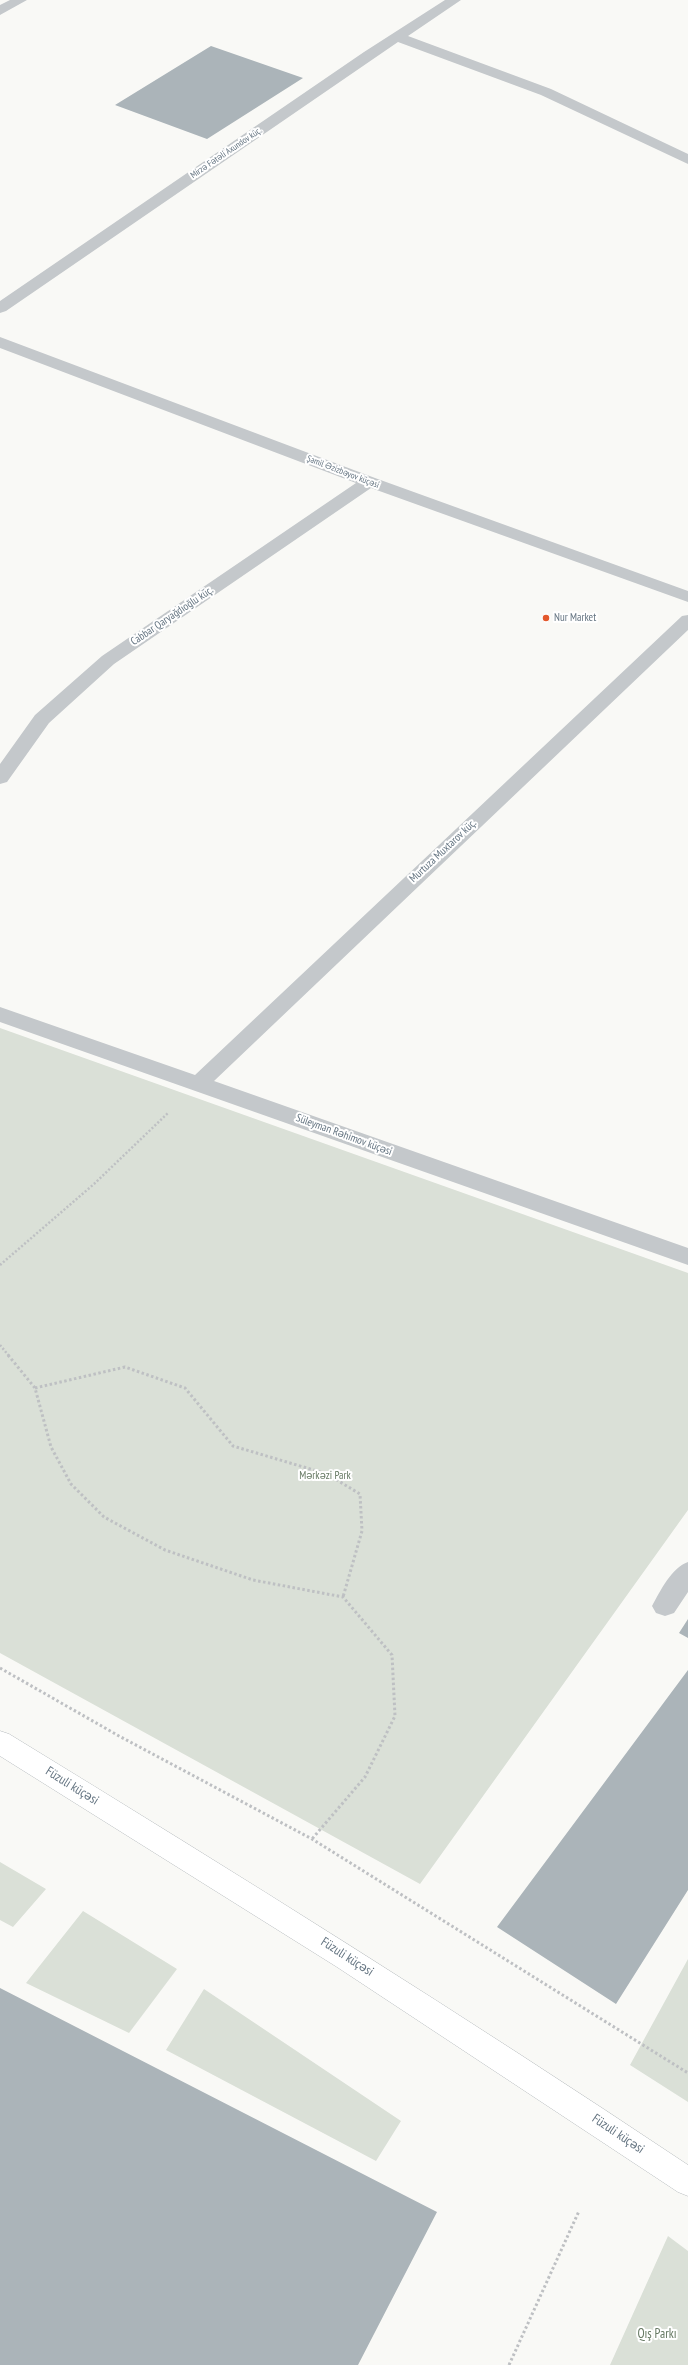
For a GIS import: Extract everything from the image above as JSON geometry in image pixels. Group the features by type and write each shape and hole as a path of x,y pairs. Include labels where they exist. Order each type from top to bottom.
{"main road":[{"name":"Füzuli küçəsi","path":"0,1742 261,1903 546,2085 688,2182"}],"street":[{"path":"0,11 20,0"},
{"name":"Mirzə Fətəli Axundov küç.","path":"0,308 397,37 454,0"},
{"path":"397,37 546,92 688,160"},
{"name":"Şamil Əzizbəyov küçəsi","path":"0,342 369,482 688,596"},
{"name":"Cabbar Qaryağdıoğlu küç.","path":"0,778 42,719 108,660 369,482"},
{"name":"Murtuza Muxtarov küç.","path":"199,1083 688,620"},
{"name":"Süleyman Rəhimov küçəsi","path":"0,1014 199,1083 688,1257"},
{"path":"664,1606 688,1572"}],"path":[{"path":"0,1265 94,1184 199,1083"},
{"path":"0,1345 36,1388 51,1448 70,1484 104,1517 165,1550 253,1580 343,1597 392,1655 395,1716 365,1777 312,1839"},
{"path":"36,1388 125,1367 185,1388 233,1446 327,1474 360,1494 362,1531 343,1597"},
{"path":"0,1668 119,1736 312,1839 688,2073"},
{"path":"509,2365 579,2211"}],"green space":[{"name":"Mərkəzi Park","path":"0,1028 688,1273 688,1510 420,1884 0,1653"},
{"path":"0,1862 46,1889 13,1927 0,1920"},
{"path":"83,1911 177,1969 129,2033 26,1983"},
{"path":"688,1959 688,2102 630,2065"},
{"path":"204,1989 401,2121 376,2161 166,2050"},
{"name":"Qış Parkı","path":"668,2236 688,2251 688,2365 610,2365"}],"building":[{"path":"211,46 303,78 207,139 115,105"},
{"path":"688,1619 688,1638 679,1633"},
{"path":"688,1670 688,1890 616,2004 497,1927"},
{"path":"0,1988 437,2212 358,2365 0,2365"}],"place":[{"name":"Nur Market","path":"546,618"}]}
